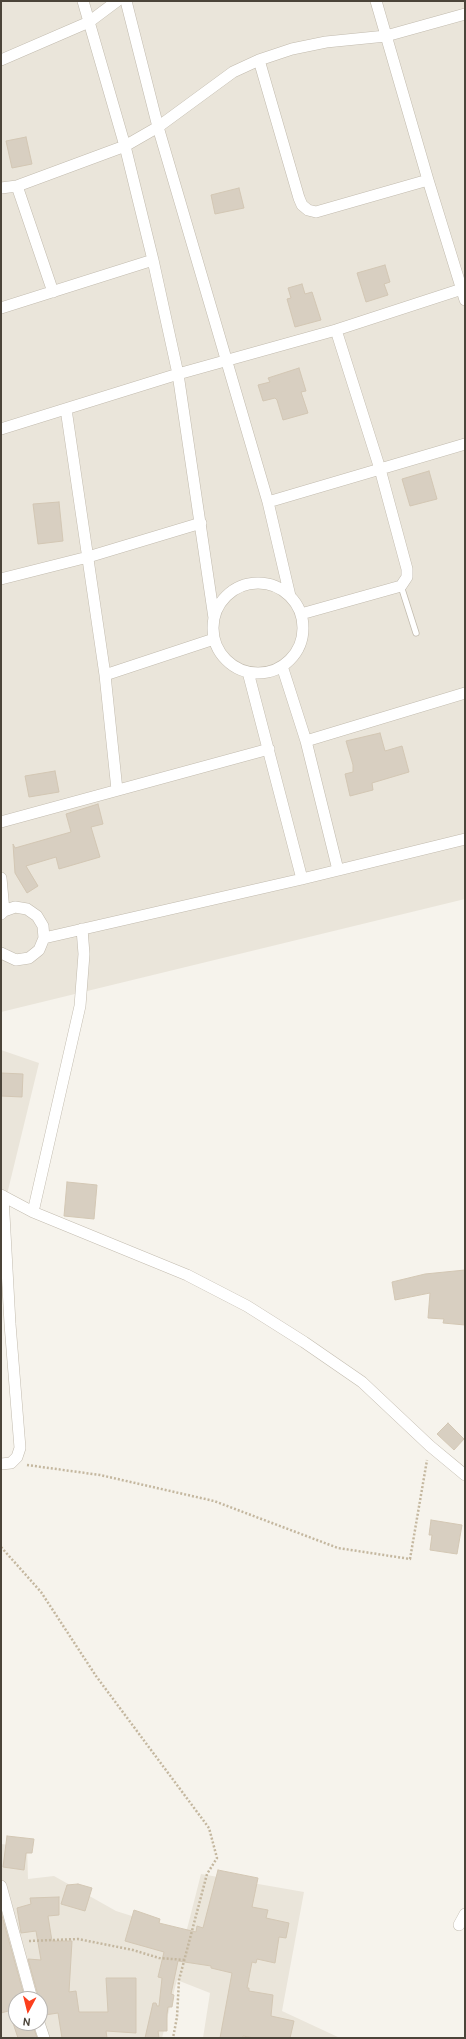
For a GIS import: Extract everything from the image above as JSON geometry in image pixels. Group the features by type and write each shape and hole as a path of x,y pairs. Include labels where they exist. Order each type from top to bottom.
{"street":[{"path":"83,1 124,146 153,260 178,374 214,618 214,639 221,654 233,665 248,672 266,672 282,666 294,656 301,643 304,628 302,614 290,596 277,586 262,582 246,584 231,591 220,603 214,618"},
{"path":"1,60 18,55 89,22 117,1"},
{"path":"126,1 158,127 268,502 290,596"},
{"path":"376,1 428,180 463,289 465,300"},
{"path":"1,188 17,186 124,146 158,127 234,72 259,60 292,49 326,42 386,36 465,14"},
{"path":"259,60 299,198 302,205 308,210 316,212 428,180"},
{"path":"17,186 53,292"},
{"path":"1,308 153,260"},
{"path":"1,429 178,374 336,330 463,289"},
{"path":"302,614 401,586 407,577 407,569 380,469 336,330"},
{"path":"66,409 105,675 117,790"},
{"path":"268,502 465,444"},
{"path":"1,578 88,557 200,523"},
{"path":"105,675 214,639"},
{"path":"282,666 306,741 338,870"},
{"path":"248,672 302,880"},
{"path":"306,741 465,693"},
{"path":"1,822 269,749"},
{"path":"44,938 302,880 465,839"},
{"path":"1,878 2,913 15,907 27,909 37,916 43,926 44,938 39,950 29,958 16,960 1,953"},
{"path":"33,1212 80,1006 84,954 82,929"},
{"path":"2,1196 33,1212 187,1276 247,1306 304,1342 362,1382 430,1446 465,1475"},
{"path":"2,1196 20,1448 17,1457 6,1463"},
{"path":"1,1886 30,1991"},
{"path":"459,1925 465,1914"}],"lane":[{"path":"401,586 416,633"}],"path":[{"path":"6,1463 100,1475 214,1501 338,1548 410,1559 430,1446"},
{"path":"1,1547 41,1592 96,1676 208,1828 216,1858 207,1874 179,1980 177,2017 173,2038"},
{"path":"16,1942 51,1939 78,1939 133,1950 158,1958 185,1960"}],"shaded area":[{"path":"1,1 465,1 465,899 1,1012"},
{"path":"1,1050 39,1063 1,1219"},
{"path":"1,1844 27,1847 28,1879 54,1876 116,1911 186,1933 201,1874 304,1892 282,2011 340,2038 203,2038 210,1993 177,1980 162,2038 1,2038"}],"building":[{"path":"26,137 32,164 12,168 6,141"},
{"path":"239,188 244,208 215,214 211,195"},
{"path":"385,265 390,282 384,284 388,295 366,302 357,273"},
{"path":"302,284 305,294 312,292 321,320 295,327 287,299 291,298 288,288"},
{"path":"299,368 306,391 301,392 308,413 283,420 277,400 275,398 263,401 258,385 270,382 268,378"},
{"path":"429,471 437,499 410,506 402,479"},
{"path":"59,502 63,541 38,544 33,504"},
{"path":"380,733 385,751 402,746 409,772 372,783 373,790 350,796 345,774 353,772 353,765 346,741"},
{"path":"55,771 59,792 29,797 25,776"},
{"path":"98,804 103,824 91,827 100,857 59,869 56,857 26,866 38,886 27,893 15,873 13,844 15,848 71,832 66,814"},
{"path":"1,1073 23,1074 22,1097 1,1096"},
{"path":"67,1182 97,1185 94,1219 64,1216"},
{"path":"465,1270 465,1325 443,1323 444,1319 428,1318 430,1293 395,1300 392,1282 425,1274"},
{"path":"448,1423 464,1439 454,1450 437,1434"},
{"path":"431,1520 462,1525 457,1554 430,1550 432,1535 429,1535"},
{"path":"7,1836 34,1839 32,1853 26,1853 24,1870 3,1867"},
{"path":"218,1870 258,1878 252,1907 268,1910 266,1918 289,1923 286,1938 279,1937 275,1963 257,1959 256,1963 252,1962 247,1988 249,1988 249,1991 273,1995 271,2016 294,2021 290,2038 254,2038 243,2036 243,2038 220,2038 232,1973 211,1968 211,1966 178,1961 171,1994 174,1995 172,2007 168,2007 167,2031 158,2031 159,2038 145,2038 153,2003 156,2003 157,2006 159,2006 162,1978 158,1977 164,1952 125,1941 134,1910 160,1919 159,1923 196,1932 197,1926 203,1928"},
{"path":"78,1884 92,1888 85,1911 61,1904 67,1885"},
{"path":"59,1897 59,1915 48,1916 52,1941 72,1941 69,1992 76,1991 79,2012 108,2012 106,1978 136,1978 136,2033 106,2031 107,2038 62,2038 58,2013 48,2015 48,1991 37,1991 28,1959 41,1960 36,1931 21,1933 17,1908 31,1904 30,1898"},
{"path":"1,1912 23,1991 8,1991 8,2011 1,2013"},
{"path":"16,2031 35,2031 37,2038 18,2038"}]}
